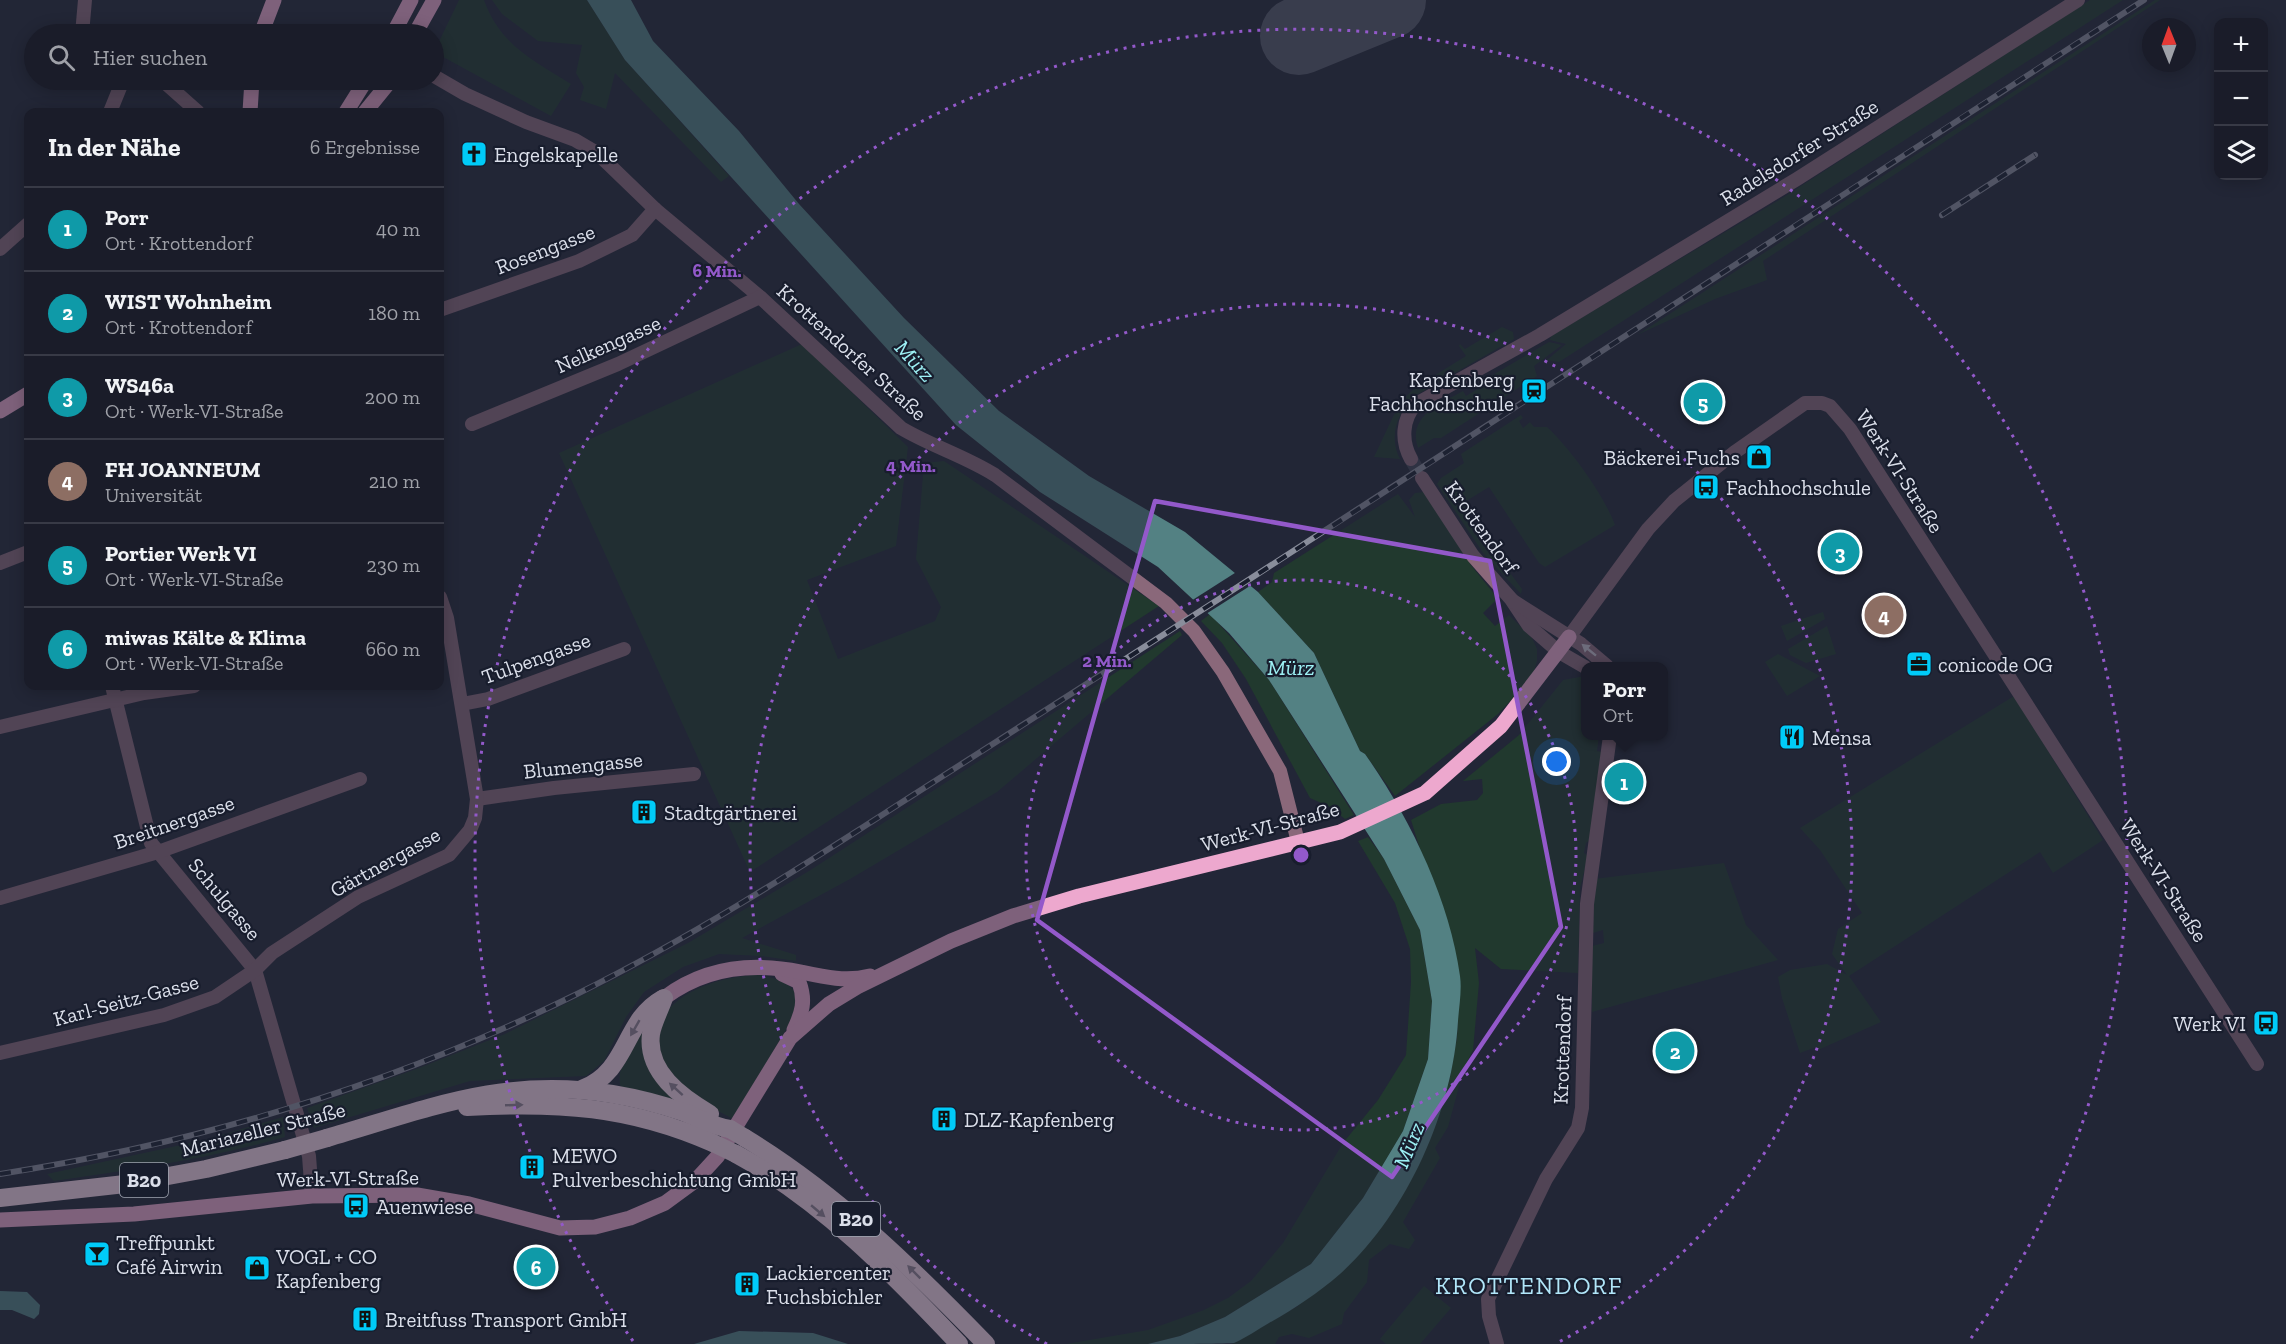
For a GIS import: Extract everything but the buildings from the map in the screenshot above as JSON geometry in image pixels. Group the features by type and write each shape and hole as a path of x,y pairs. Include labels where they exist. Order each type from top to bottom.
{"highway":[{"path":"582,1089 604,1077 616,1066 642,1016 651,1005 664,998"},
{"path":"664,998 651,1036 654,1059 659,1071 665,1080 727,1132"},
{"path":"616,1066 614,1094 620,1112"},
{"name":"Mariazeller Straße","path":"394,1119 414,1110 461,1097 524,1088 582,1089 614,1094"},
{"name":"B20","path":"614,1094 671,1108 727,1132 818,1187 894,1253 986,1344"},
{"name":"Mariazeller Straße","path":"0,1198 125,1184 206,1169 285,1150 394,1119 463,1107 523,1104 620,1112"},
{"name":"B20","path":"620,1112 663,1123 727,1132"},
{"name":"B20","path":"727,1132 736,1154 764,1169 857,1244 930,1313 958,1344"}],"main road":[{"path":"265,24 274,0"},
{"path":"398,24 411,0"},
{"path":"421,24 434,0"},
{"path":"250,108 251,90"},
{"path":"348,108 360,90"},
{"path":"368,108 383,90"},
{"path":"0,411 24,396"},
{"name":"Werk-VI-Straße","path":"0,1220 134,1214 312,1196 417,1195 469,1204 560,1228 596,1227 630,1218 665,1203 695,1181 717,1157 790,1038 829,1004 898,967 1013,915 1079,896 1340,832 1425,793 1501,726 1569,637"},
{"path":"664,998 681,986 716,971 752,967 817,976 860,978 898,967"},
{"path":"774,970 799,982 820,1001 829,1004 830,993 825,983 817,976"},
{"path":"790,1038 804,1002 799,982"}],"street":[{"path":"83,24 85,0"},
{"name":"Radelsdorfer Straße","path":"1411,459 1405,445 1404,431 1408,416 1416,404 1540,335 1797,179 2078,0"},
{"name":"Krottendorfer Straße","path":"444,82 465,94 590,148 655,209 760,297 901,428 922,441 966,457 995,475 1173,610 1194,631 1223,672 1280,771 1298,842"},
{"path":"112,108 119,90"},
{"path":"173,90 194,108"},
{"name":"Rosengasse","path":"444,309 579,261 632,235 655,209"},
{"path":"0,249 24,228"},
{"name":"Nelkengasse","path":"472,424 618,364 760,297"},
{"name":"Werk-VI-Straße","path":"1569,637 1638,539 1674,501 1735,452 1805,403 1822,403 1830,406 1856,439 2257,1064"},
{"name":"Krottendorf","path":"1422,478 1473,556 1535,632 1559,652 1581,665"},
{"path":"0,563 24,554"},
{"name":"Krottendorf","path":"1510,599 1569,637 1601,662"},
{"name":"Gärtnergasse","path":"255,970 272,953 358,897 449,855 470,830 475,818 477,799 462,704 446,649 447,618 444,609"},
{"name":"Tulpengasse","path":"462,704 488,699 624,649"},
{"name":"Schulgasse","path":"113,690 151,843 255,970"},
{"path":"0,727 116,700 172,690"},
{"name":"Krottendorf","path":"1497,1344 1489,1316 1488,1299 1546,1179 1578,1128 1582,1108 1587,904 1609,740"},
{"name":"Blumengasse","path":"477,799 595,783 694,774"},
{"name":"Breitnergasse","path":"0,898 158,852 360,779"},
{"path":"255,970 309,1156 312,1196"},
{"name":"Karl-Seitz-Gasse","path":"0,1053 164,1015 215,997 255,970"}],"highlighted area":[{"path":"1155,501 1490,561 1561,927 1392,1177 1037,920"}],"shaded area":[{"path":"459,0 484,0 499,29 519,50 571,84 551,116 444,57 444,31"},
{"path":"492,0 587,0 625,60 729,176 721,182 615,73 606,109 580,100 584,87 576,73 582,45 538,41 502,14"},
{"path":"2090,0 2123,0 1559,362 1547,360 1566,344 1550,340 1551,336 1784,197"},
{"path":"2155,0 2160,0 1763,261 1767,280 1715,299 1637,335"},
{"path":"1502,327 1513,332 1514,339 1418,394 1405,407 1395,432 1400,459 1374,457 1400,402 1416,387 1466,356 1460,344 1465,349"},
{"path":"1549,342 1562,345 1534,366 1537,376 1441,438 1434,438 1418,448 1417,427 1428,412 1463,391 1466,396 1486,384 1484,380"},
{"path":"802,344 908,447 896,546 807,580 838,659 935,621 941,607 916,559 924,463 944,461 1159,606 750,872 559,453"},
{"path":"1521,415 1523,418 1519,421 1523,428 1530,422 1534,427 1547,427 1566,447 1595,486 1615,525 1545,567 1539,563 1489,487 1463,503 1477,528 1522,589 1521,594 1483,553 1437,484 1441,478 1464,463 1461,454"},
{"path":"1424,492 1466,551 1470,564 1495,595 1495,601 1483,613 1495,626 1509,615 1532,638 1537,649 1537,661 1532,678 1498,714 1395,796 1365,754 1360,751 1314,653 1258,592 1272,582 1274,573 1398,494 1415,517 1409,500 1415,493"},
{"path":"1823,612 1825,619 1787,641 1781,626"},
{"path":"1210,614 1269,680 1354,815 1345,819 1330,807 1310,798 1246,679 1222,643 1201,621"},
{"path":"1827,626 1836,654 1806,663 1790,655 1788,649"},
{"path":"1180,631 1182,635 997,792 850,879 742,938 796,955 796,961 762,956 719,954 683,967 644,992 626,1017 604,1061 586,1076 470,1081 314,1128 307,1108 505,1034 688,943 809,871"},
{"path":"1778,654 1820,676 1787,696 1765,662"},
{"path":"1581,677 1581,740 1598,740 1597,751 1602,752 1592,838 1586,843 1584,853 1588,856 1580,888 1578,973 1501,969 1475,948 1479,983 1473,1050 1464,1068 1448,1127 1435,1148 1440,1158 1403,1222 1415,1240 1409,1249 1390,1244 1369,1260 1367,1282 1344,1313 1342,1324 1309,1338 1292,1334 1279,1337 1275,1344 1232,1344 1298,1306 1449,1083 1457,1037 1460,978 1411,820 1441,804 1477,800 1483,793 1482,779 1463,781 1519,735 1563,680"},
{"path":"2014,696 2103,840 2053,873 2040,852 1849,976 1881,1022 1818,1050 1816,1047 1800,1053 1782,998 1778,977 1790,970 1827,964 1847,975 1832,954 1838,929 1862,913 1820,850 1800,828"},
{"path":"1368,837 1384,859 1420,930 1432,1001 1428,1059 1403,1131 1363,1198 1311,1264 1225,1317 1180,1336 1148,1344 1066,1344 1148,1330 1204,1310 1228,1298 1251,1281 1283,1243 1343,1143 1378,1100 1406,1055 1411,982 1410,949 1395,903 1358,841"},
{"path":"1724,863 1746,925 1778,960 1592,1012 1592,946 1604,943 1603,930 1593,933 1594,879"},
{"path":"759,975 781,981 794,991 798,996 795,1014 733,1119 698,1099 679,1084 662,1061 656,1040 660,1021 672,1005 690,993 711,983 735,977"},
{"path":"644,1022 682,1105 622,1089 620,1073 622,1064"},
{"path":"283,1117 285,1137 228,1152 54,1181 47,1174 204,1140"},
{"path":"1424,1286 1451,1308 1420,1344 1386,1344 1380,1339"}],"water":[{"name":"Mürz","path":"587,0 631,0 653,41 739,131 799,204 904,318 999,411 1089,476 1185,532 1258,592 1314,653 1360,751 1365,754 1381,778 1412,831 1447,918 1461,981 1454,1055 1447,1090 1436,1124 1405,1191 1386,1222 1364,1250 1340,1274 1314,1294 1234,1343 1148,1344 1180,1336 1225,1317 1311,1264 1363,1198 1403,1131 1428,1059 1432,1001 1420,930 1384,859 1269,680 1229,633 1158,567 1040,492 956,425 625,60"},
{"path":"0,1291 27,1292 40,1305 39,1314 34,1319 12,1310 0,1310"},
{"path":"739,1331 813,1333 848,1344 694,1344"}],"pier":[{"path":"1238,571 1253,584 1206,614 1191,601"}],"runway":[{"path":"1299,36 1387,0"}],"tunnel":[{"path":"1411,459 1422,478"}],"railway":[{"path":"0,1174 75,1161 222,1127 367,1082 438,1056 508,1026 577,994 659,951 857,831 2144,0"},
{"path":"1942,215 2035,155"}],"place":[{"name":"Engelskapelle","path":"474,154"},
{"name":"Kapfenberg Fachhochschule","path":"1534,391"},
{"name":"Portier Werk VI","path":"1703,402"},
{"name":"Bäckerei Fuchs","path":"1759,457"},
{"name":"Fachhochschule","path":"1706,487"},
{"name":"WS46a","path":"1840,552"},
{"name":"FH JOANNEUM","path":"1884,615"},
{"name":"conicode OG","path":"1919,664"},
{"name":"Mensa","path":"1792,737"},
{"name":"Porr","path":"1624,782"},
{"name":"Stadtgärtnerei","path":"644,812"},
{"name":"Werk VI","path":"2266,1023"},
{"name":"WIST Wohnheim","path":"1675,1051"},
{"name":"DLZ-Kapfenberg","path":"944,1119"},
{"name":"MEWO Pulverbeschichtung GmbH","path":"532,1167"},
{"name":"Auenwiese","path":"356,1206"},
{"name":"Treffpunkt Café Airwin","path":"97,1254"},
{"name":"miwas Kälte & Klima","path":"536,1267"},
{"name":"VOGL + CO Kapfenberg","path":"257,1268"},
{"name":"Lackiercenter Fuchsbichler","path":"747,1284"},
{"name":"Breitfuss Transport GmbH","path":"365,1319"}],"district":[{"name":"KROTTENDORF","path":"1529,1285"}]}
